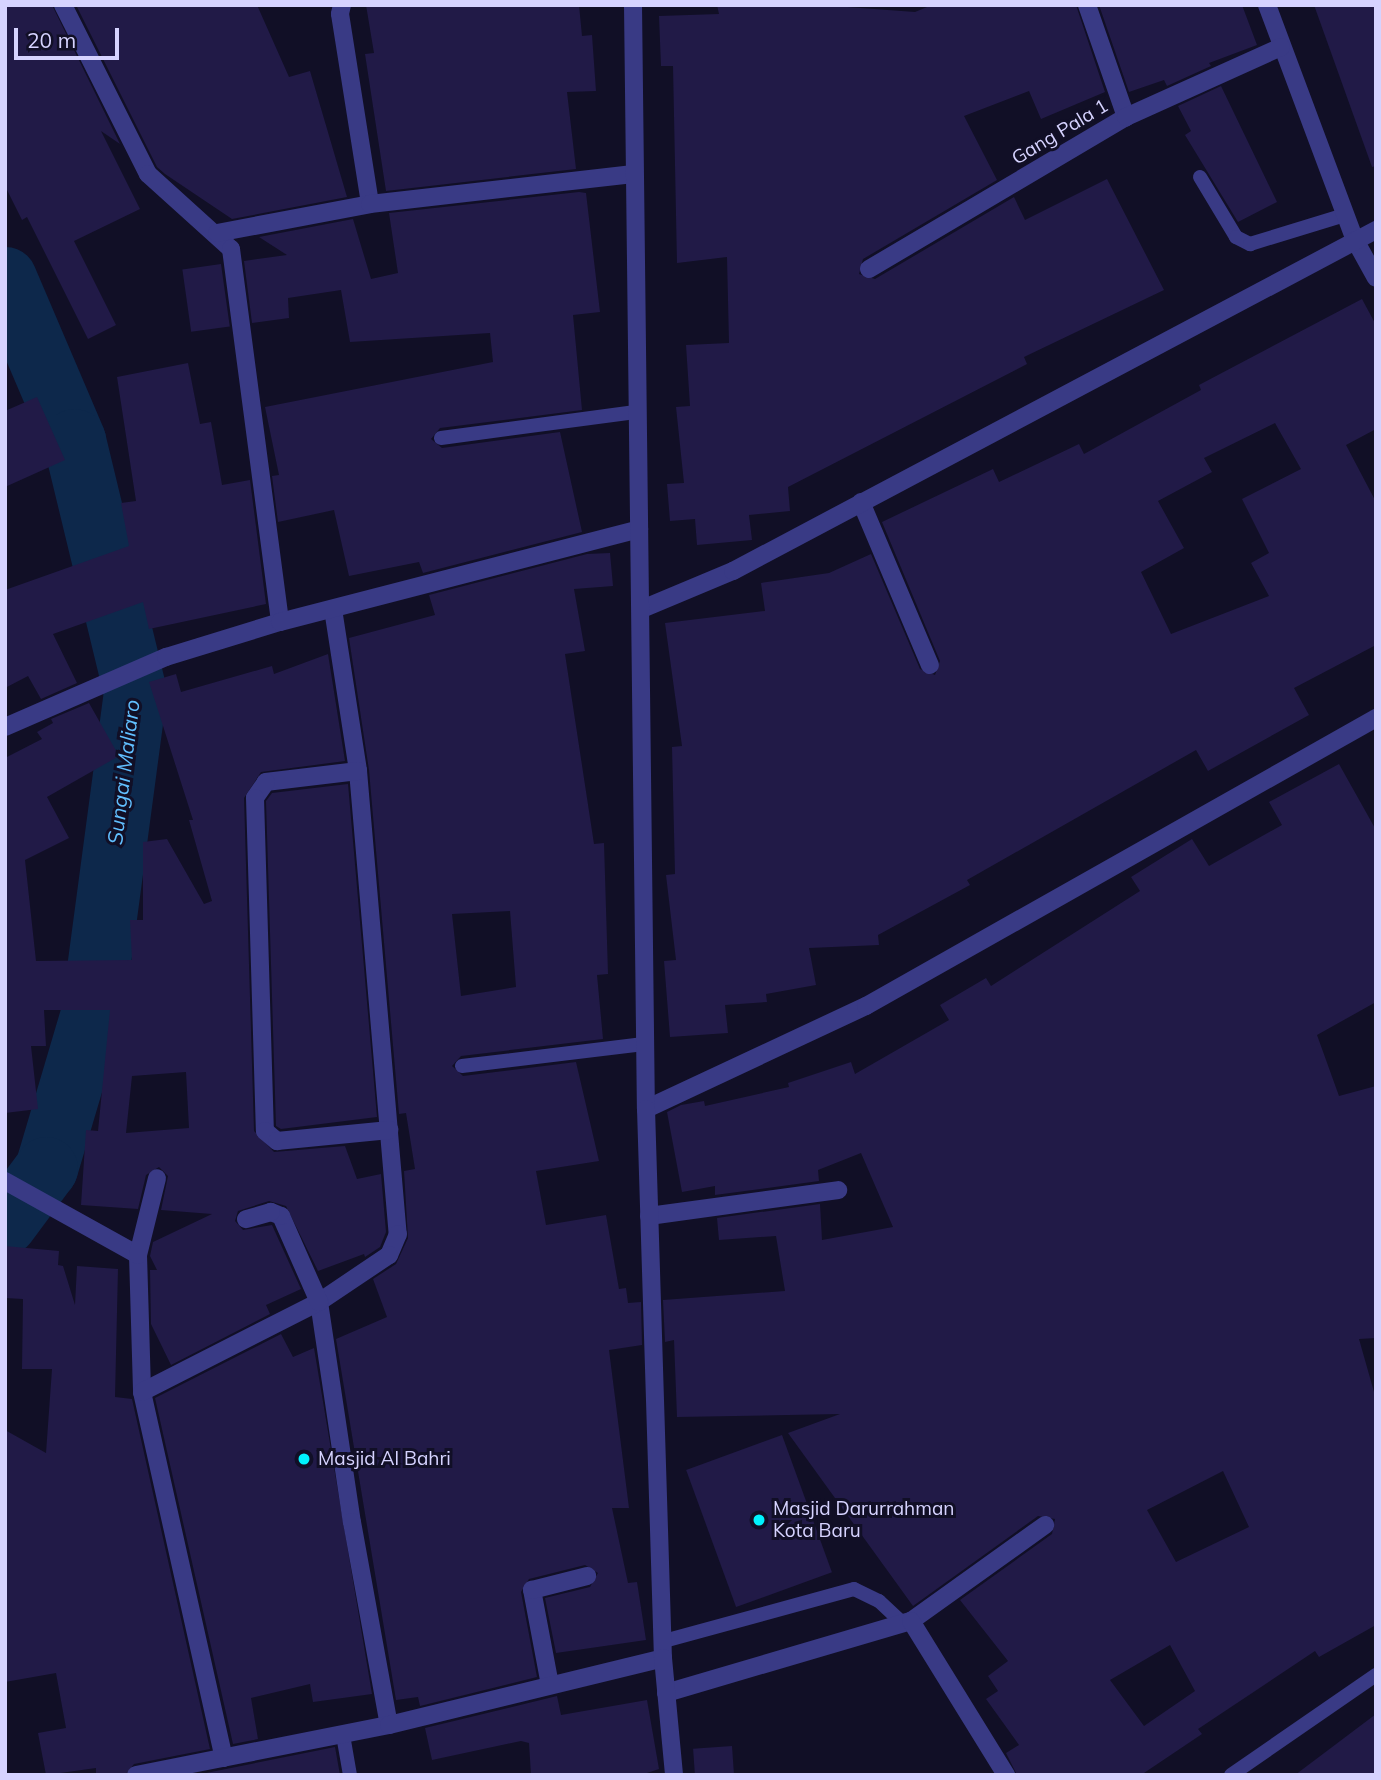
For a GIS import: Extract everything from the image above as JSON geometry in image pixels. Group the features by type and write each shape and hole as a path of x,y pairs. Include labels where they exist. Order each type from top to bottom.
{"street":[{"path":"63,5 148,174 226,240 234,259 280,622"},
{"path":"342,5 340,14 370,204"},
{"path":"633,5 633,174 642,609 644,1044 663,1649 674,1775"},
{"path":"1087,5 1126,117"},
{"path":"1267,5 1280,47 1345,215 1376,278"},
{"name":"Gang Pala 1","path":"869,269 1126,117 1280,47"},
{"path":"217,233 370,204 633,174"},
{"path":"642,609 733,571 1376,230"},
{"path":"861,502 930,665"},
{"path":"5,727 95,685 166,657 280,622 639,529"},
{"path":"142,1392 319,1302 389,1255 396,1245 358,771 333,609"},
{"path":"646,1109 866,1006 1376,718"},
{"path":"358,771 266,782 255,798 265,1131 277,1141 388,1130"},
{"path":"157,1178 138,1255 142,1392 224,1758"},
{"path":"5,1181 138,1255"},
{"path":"649,1216 838,1190"},
{"path":"246,1219 271,1212 281,1216 319,1302 352,1522 389,1726"},
{"path":"666,1693 907,1622 1045,1524"},
{"path":"550,1685 532,1590 587,1576"},
{"path":"907,1622 1006,1775"},
{"path":"136,1775 389,1726 550,1685 663,1649"}],"lane":[{"path":"1200,177 1236,237 1250,244 1345,215"},
{"path":"441,438 638,412"},
{"path":"462,1066 644,1044"},
{"path":"663,1649 854,1589 879,1601 907,1622"},
{"path":"1231,1775 1376,1675"},
{"path":"343,1735 350,1775"}],"building":[{"path":"5,5 52,5 120,144 101,131 140,209 74,241 116,325 88,339 27,217 22,220 5,186"},
{"path":"76,5 257,5 289,77 310,71 347,197 232,219 165,174 157,167"},
{"path":"366,5 579,5 582,36 592,35 596,91 567,92 576,169 386,191 365,54 374,53"},
{"path":"717,5 820,5 915,12 932,5 1076,5 1105,92 1041,119 1029,91 964,116 997,180 863,259 859,274 875,279 1014,197 1025,220 1107,179 1164,290 1024,357 1027,364 788,487 790,511 749,515 752,540 697,545 695,519 670,521 667,484 684,483 676,407 690,406 686,345 729,343 727,257 677,263 673,66 661,66 659,16 719,14"},
{"path":"1099,5 1242,5 1257,45 1209,63 1211,66 1167,86 1164,80 1129,92"},
{"path":"1314,5 1376,5 1376,166 1372,167"},
{"path":"1221,86 1277,202 1238,222 1185,135 1191,131 1178,106"},
{"path":"586,193 600,312 573,315 582,410 440,428 431,439 442,448 560,432 582,532 423,573 419,562 349,576 334,510 278,522 272,476 279,475 265,407 493,362 490,333 350,342 341,290 288,298 289,318 252,323 244,261 287,255 259,237 353,219 371,279 398,273 389,213"},
{"path":"221,264 230,326 191,332 182,269"},
{"path":"1362,299 1376,325 1376,429 1346,445 1376,502 1376,645 1294,688 1309,715 1208,771 1196,750 967,880 970,885 878,935 879,945 809,948 816,985 766,994 767,1002 725,1005 728,1033 670,1037 664,961 676,960 666,875 675,874 672,747 682,746 665,623 765,611 761,583 829,573 871,554 920,669 935,675 940,661 882,522 993,469 999,482 1079,444 1084,454 1201,390 1199,385","holes":["1275,423 1301,469 1242,499 1269,553 1251,563 1269,596 1171,634 1141,572 1184,548 1158,501 1212,472 1204,458"]},
{"path":"188,363 200,424 211,422 222,485 250,480 266,604 149,629 143,602 53,634 77,683 41,699 28,676 5,688 5,590 129,546 121,503 136,501 117,377"},
{"path":"37,397 65,460 5,487 5,411"},
{"path":"610,553 613,586 574,589 585,651 565,654 594,844 604,843 608,974 597,975 603,1039 461,1056 452,1066 463,1076 576,1062 599,1161 536,1171 546,1225 606,1215 619,1289 626,1288 628,1303 641,1302 642,1345 609,1350 629,1508 612,1508 628,1583 637,1582 646,1640 556,1653 545,1598 590,1587 598,1573 585,1565 529,1579 521,1592 537,1677 420,1706 418,1697 396,1700 336,1339 387,1317 373,1279 396,1264 408,1238 404,1171 415,1169 406,1113 399,1114 369,770 349,638 435,615 429,595 587,554","holes":["510,911 516,987 461,996 452,914"]},
{"path":"328,654 345,761 261,772 244,798 254,1131 274,1152 345,1146 357,1179 381,1174 386,1232 380,1247 365,1257 364,1254 318,1271 286,1206 269,1201 238,1211 235,1221 243,1230 272,1225 301,1289 266,1305 270,1314 171,1365 151,1324 150,1270 157,1270 150,1256 153,1242 212,1214 161,1210 168,1176 159,1167 146,1175 138,1209 81,1205 86,1130 98,1131 110,1010 44,1010 46,1046 31,1046 38,1109 5,1113 5,758 42,739 37,732 53,723 51,719 89,703 119,756 47,797 69,838 25,860 36,961 132,960 130,920 143,920 143,842 167,839 204,904 212,901 189,820 193,820 149,682 176,674 181,692 272,666 274,674","holes":["186,1072 189,1128 126,1133 132,1076"]},
{"path":"1339,764 1376,830 1376,1002 1317,1035 1339,1096 1376,1086 1376,1338 1359,1339 1376,1399 1376,1625 1319,1657 1315,1651 1198,1729 1202,1734 1141,1775 1017,1775 1006,1753 1019,1745 986,1699 998,1691 988,1676 1008,1661 960,1600 1052,1534 1055,1519 1038,1516 913,1606 788,1433 840,1414 677,1417 674,1340 665,1342 663,1300 785,1291 776,1236 719,1240 717,1218 820,1204 822,1240 893,1227 861,1153 818,1170 819,1181 715,1195 715,1186 682,1192 667,1112 681,1105 704,1101 705,1106 789,1087 788,1083 851,1062 855,1074 949,1020 940,1005 986,978 991,986 1140,891 1131,877 1192,839 1209,866 1282,825 1269,802","holes":["1223,1471 1249,1527 1176,1562 1147,1510","1170,1645 1195,1691 1144,1726 1110,1680"]},
{"path":"348,784 377,1117 281,1129 276,1126 266,801 272,793"},
{"path":"5,1246 59,1251 58,1265 63,1266 75,1305 77,1266 118,1269 115,1397 132,1399 210,1749 134,1764 125,1775 96,1775 96,1768 46,1775 38,1733 66,1728 56,1673 5,1682 5,1430 46,1453 52,1369 22,1369 23,1299 5,1298"},
{"path":"281,1334 293,1357 314,1348 372,1694 313,1702 310,1684 251,1698 258,1739 233,1744 155,1398"},
{"name":"Masjid Darurrahman Kota Baru","path":"782,1435 832,1572 736,1607 686,1470"},
{"path":"557,1696 561,1715 647,1700 659,1769 641,1775 531,1775 529,1743 521,1741 432,1760 425,1728"},
{"path":"1376,1714 1376,1775 1295,1775"},
{"path":"732,1746 734,1775 695,1775 693,1749"},
{"path":"335,1747 340,1775 196,1775 226,1769"}],"waterway":[{"name":"Sungai Maliaro","path":"5,278 74,440 135,692 92,1013 46,1168 5,1223"}],"place":[{"name":"Masjid Al Bahri","path":"304,1459"},
{"name":"Masjid Darurrahman Kota Baru","path":"759,1520"}]}
